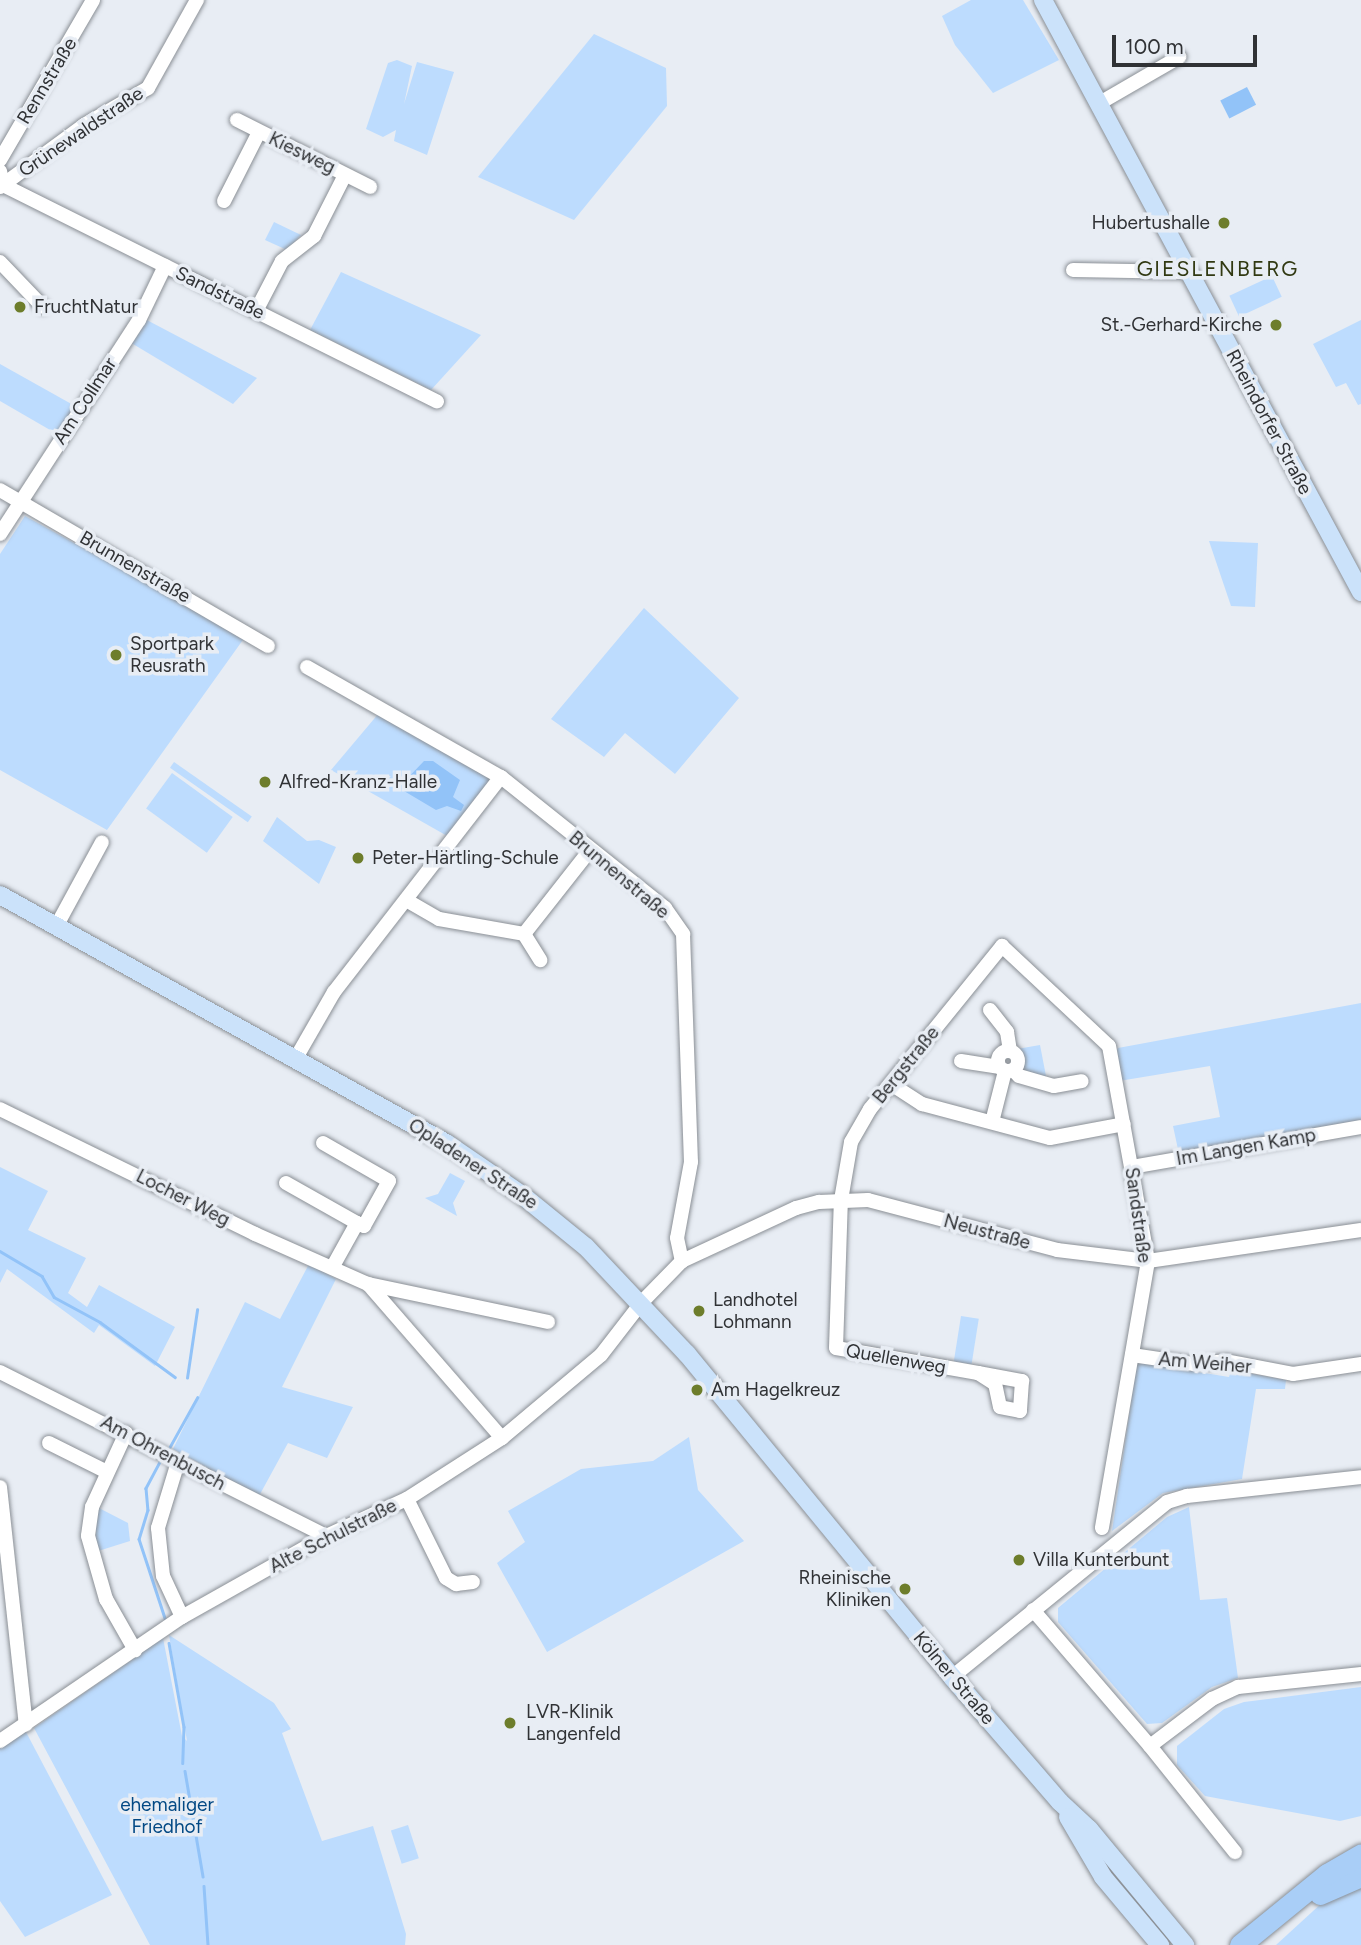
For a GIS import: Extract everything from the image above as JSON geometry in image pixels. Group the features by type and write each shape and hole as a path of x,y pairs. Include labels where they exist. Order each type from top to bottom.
{"highway":[{"path":"1240,1945 1327,1874 1361,1854"},
{"path":"1259,1945 1313,1898 1336,1884 1361,1876"}],"main road":[{"name":"Rheindorfer Straße","path":"1033,0 1083,78"},
{"name":"Rheindorfer Straße","path":"1042,0 1361,592"},
{"name":"Opladener Straße","path":"0,895 446,1143 504,1182 586,1247 642,1302 851,1550"},
{"name":"Kölner Straße","path":"851,1550 952,1677 1060,1802 1089,1829 1185,1945"},
{"name":"Kölner Straße","path":"1060,1802 1103,1877 1160,1945"}],"street":[{"name":"Rennstraße","path":"0,160 93,0"},
{"name":"Grünewaldstraße","path":"1,181 84,125 148,88 197,0"},
{"path":"1098,104 1180,57"},
{"name":"Kiesweg","path":"237,120 370,187"},
{"name":"Kiesweg","path":"224,201 259,132"},
{"name":"Kiesweg","path":"257,311 282,261 314,236 345,175"},
{"name":"Sandstraße","path":"1,181 437,401"},
{"path":"0,262 43,307"},
{"name":"Am Collmar","path":"0,534 139,320 165,266"},
{"path":"1073,270 1190,272"},
{"name":"Brunnenstraße","path":"0,490 268,646"},
{"name":"Brunnenstraße","path":"307,667 501,777 665,908 683,934 691,1162 677,1238 682,1261"},
{"path":"296,1058 334,992 501,777"},
{"path":"57,925 102,842"},
{"path":"524,933 590,850"},
{"path":"406,900 439,919 524,933 540,960"},
{"name":"Sandstraße","path":"1002,946 1109,1046 1132,1167 1148,1261 1102,1528"},
{"name":"Bergstraße","path":"841,1200 852,1142 870,1109 1002,946"},
{"path":"990,1010 1007,1032 1010,1051 999,1055 1006,1070 992,1122"},
{"path":"961,1061 1006,1070 1054,1086 1082,1081"},
{"path":"891,1084 922,1104 1050,1138 1124,1125"},
{"name":"Locher Weg","path":"0,1109 368,1284 548,1322"},
{"name":"Im Langen Kamp","path":"1132,1167 1361,1127"},
{"path":"286,1183 364,1226 389,1181 323,1143"},
{"name":"Neustraße","path":"642,1302 682,1261 796,1208 841,1200 877,1203 1057,1250 1148,1261 1361,1230"},
{"name":"Quellenweg","path":"841,1200 836,1348 978,1373"},
{"path":"332,1268 357,1223"},
{"name":"Locher Weg","path":"368,1284 502,1438"},
{"name":"Alte Schulstraße","path":"0,1741 182,1617 326,1536 407,1499 502,1438 601,1355 642,1302"},
{"name":"Am Weiher","path":"1132,1355 1194,1364 1226,1361 1293,1374 1361,1364"},
{"name":"Am Ohrenbusch","path":"0,1372 126,1433 326,1536"},
{"path":"126,1433 92,1507 89,1540 106,1599 135,1650"},
{"path":"49,1443 107,1472"},
{"path":"178,1462 159,1528 163,1576 182,1617"},
{"path":"952,1677 1167,1502 1187,1496 1361,1477"},
{"path":"0,1487 26,1725"},
{"path":"407,1499 446,1578 456,1584 473,1582"},
{"path":"1033,1610 1150,1746 1235,1852"},
{"path":"1150,1746 1212,1699 1238,1687 1361,1674"}],"green space":[{"path":"971,0 1023,0 1059,60 993,93 955,45 942,16"},
{"path":"594,34 666,68 667,106 574,220 478,177"},
{"path":"397,60 412,66 404,104 417,62 454,72 427,155 394,141 396,130 383,137 366,129 388,63"},
{"path":"274,222 301,235 287,250 265,240"},
{"path":"341,272 481,335 431,390 310,330"},
{"path":"1272,276 1282,297 1239,317 1229,296"},
{"path":"143,318 257,378 233,404 128,341"},
{"path":"1361,320 1361,404 1358,405 1346,383 1336,387 1313,344"},
{"path":"0,364 75,406 57,434 0,401"},
{"name":"Sportpark Reusrath","path":"25,516 245,637 107,830 0,770 0,554"},
{"path":"1209,541 1258,543 1255,607 1231,606"},
{"path":"644,608 739,698 675,774 625,733 604,757 551,719"},
{"path":"379,713 490,777 492,783 449,837 331,770"},
{"path":"174,762 252,816 248,822 170,768"},
{"path":"172,773 233,817 207,853 146,809"},
{"path":"277,817 307,841 319,840 336,847 319,884 263,841"},
{"path":"1361,1003 1361,1121 1179,1154 1173,1126 1220,1117 1210,1066 1119,1081 1114,1055 1118,1048"},
{"path":"1040,1045 1045,1080 1020,1070 1023,1058 1017,1049"},
{"path":"0,1167 48,1191 28,1230 86,1258 68,1293 87,1307 99,1285 175,1327 155,1366 99,1325 94,1333 7,1269 0,1283"},
{"path":"450,1173 465,1181 453,1203 457,1216 425,1198 438,1194"},
{"path":"309,1264 336,1279 282,1387 353,1407 327,1458 288,1443 259,1496 173,1449 245,1302 280,1319"},
{"path":"961,1316 979,1319 972,1364 954,1361"},
{"path":"1137,1362 1229,1377 1231,1370 1286,1380 1285,1389 1256,1389 1242,1479 1163,1493 1112,1531"},
{"path":"689,1437 698,1490 744,1541 547,1652 497,1563 525,1542 508,1511 581,1469 653,1461"},
{"path":"97,1507 128,1523 130,1541 95,1552"},
{"path":"1189,1507 1200,1600 1227,1598 1238,1678 1212,1687 1162,1723 1147,1724 1058,1622 1058,1608 1167,1517"},
{"name":"ehemaliger Friedhof","path":"169,1635 274,1703 291,1729 282,1733 322,1841 373,1826 406,1934 405,1945 150,1945 34,1728 163,1638 182,1736 187,1741"},
{"path":"1361,1687 1361,1816 1340,1821 1205,1796 1177,1765 1177,1746 1224,1709 1244,1702"},
{"path":"26,1732 112,1895 25,1937 0,1901 0,1748"},
{"path":"408,1825 419,1858 402,1864 391,1831"},
{"path":"1361,1886 1361,1945 1276,1945 1324,1901"}],"shaded area":[{"path":"1247,87 1256,105 1229,118 1220,101"},
{"path":"424,761 433,761 460,780 453,797 464,805 461,811 447,806 436,810 404,791 402,784"}],"waterway":[{"path":"0,1251 42,1276 54,1297 100,1322 175,1377"},
{"path":"187,1378 197,1310"},
{"path":"168,1450 197,1398"},
{"path":"160,1462 146,1488 148,1510 139,1539 166,1621"},
{"path":"169,1643 184,1727 183,1763"},
{"path":"185,1771 203,1876"},
{"path":"204,1886 208,1945"}],"place":[{"name":"Hubertushalle","path":"1224,223"},
{"name":"FruchtNatur","path":"20,307"},
{"name":"St.-Gerhard-Kirche","path":"1276,325"},
{"name":"Sportpark Reusrath","path":"116,655"},
{"name":"Alfred-Kranz-Halle","path":"265,782"},
{"name":"Peter-Härtling-Schule","path":"358,858"},
{"name":"Landhotel Lohmann","path":"699,1311"},
{"name":"Am Hagelkreuz","path":"697,1390"},
{"name":"Villa Kunterbunt","path":"1019,1560"},
{"name":"Rheinische Kliniken","path":"905,1589"},
{"name":"LVR-Klinik Langenfeld","path":"510,1723"}],"district":[{"name":"GIESLENBERG","path":"1218,269"}]}
